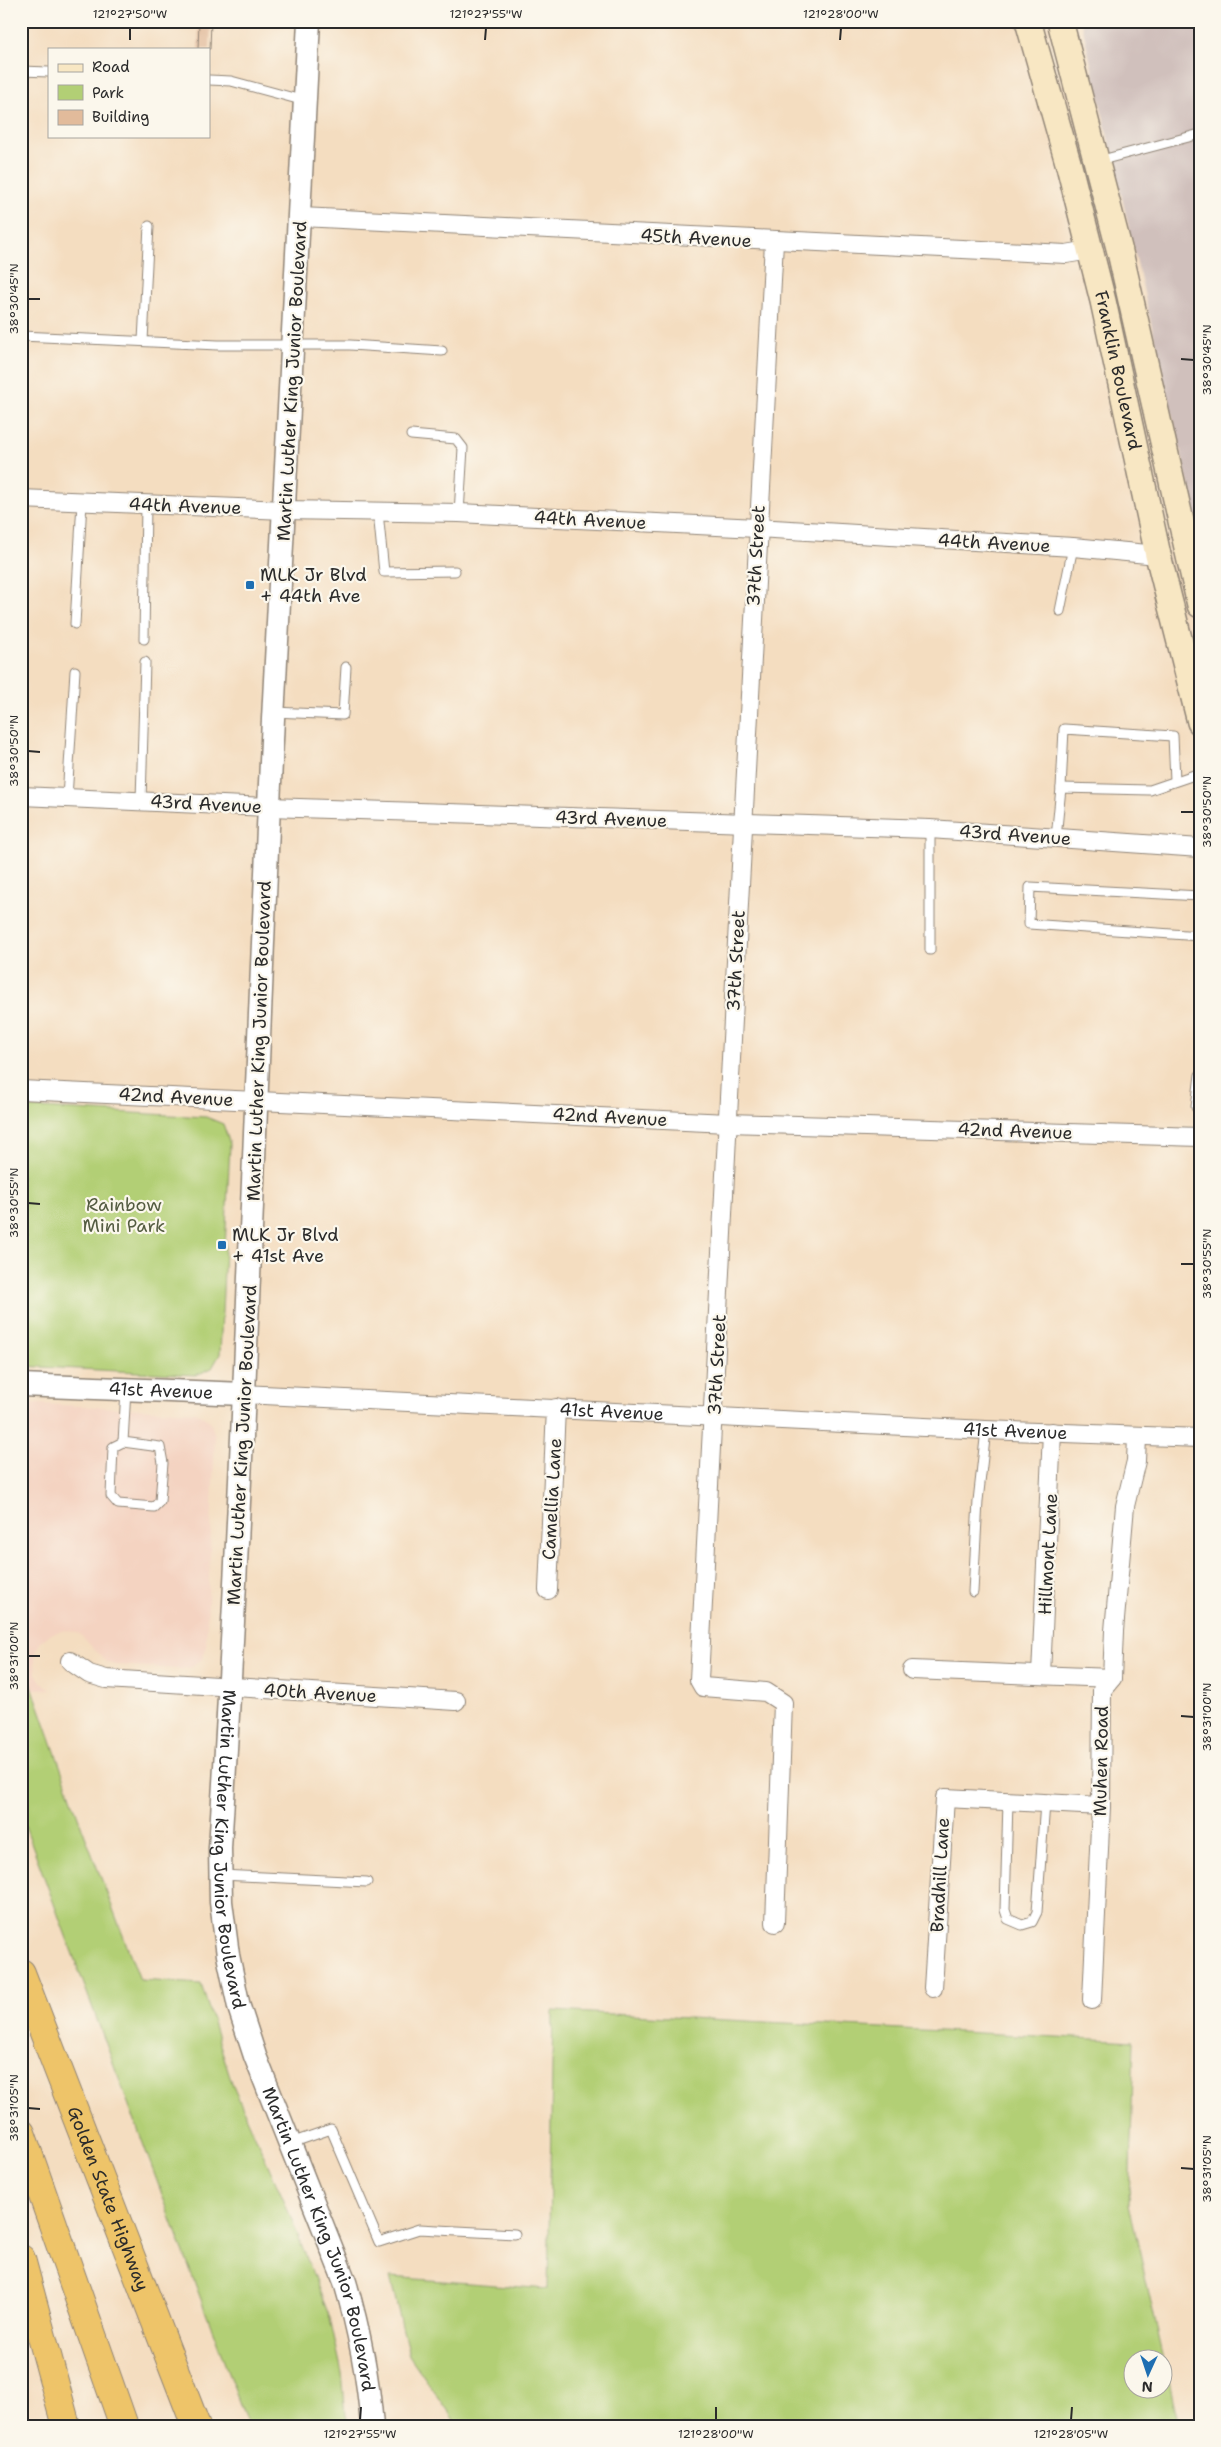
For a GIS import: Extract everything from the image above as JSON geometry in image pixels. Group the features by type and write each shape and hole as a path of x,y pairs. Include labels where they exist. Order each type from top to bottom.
{"highway":[{"name":"Golden State Highway","path":"21,1973 196,2426"},
{"path":"21,2132 124,2426"},
{"path":"21,2259 66,2426"}],"main road":[{"name":"Franklin Boulevard","path":"1028,21 1069,166 1090,250 1158,555 1200,722"},
{"path":"1035,21 1048,38 1077,134 1096,162 1093,207 1123,320 1118,369"},
{"name":"Franklin Boulevard","path":"1060,21 1120,252 1200,605"}],"street":[{"name":"Martin Luther King Junior Boulevard","path":"309,21 294,344 273,712 244,1394 220,1848 221,1902 228,1955 239,2008 255,2056 291,2143 354,2310 365,2359 372,2426"},
{"name":"45th Avenue","path":"300,217 774,242 1066,254 1090,250"},
{"name":"37th Street","path":"774,242 757,528 715,1416 700,1680 704,1687 766,1692 783,1703 774,1922"},
{"name":"44th Avenue","path":"21,499 285,510 459,513 757,528 1073,547 1158,555"},
{"name":"43rd Avenue","path":"21,796 269,807 930,829 1200,848"},
{"name":"42nd Avenue","path":"21,1090 728,1123 1200,1137"},
{"name":"41st Avenue","path":"21,1385 556,1408 1137,1437 1200,1438"},
{"name":"Camellia Lane","path":"548,1590 556,1408"},
{"name":"Hillmont Lane","path":"1040,1675 1052,1432"},
{"name":"Muhen Road","path":"1092,2000 1101,1806 1102,1690 1112,1678 1114,1631 1125,1506 1136,1462 1137,1437"},
{"name":"40th Avenue","path":"70,1661 89,1674 106,1679 456,1701"},
{"path":"912,1670 1112,1678"},
{"name":"Bradhill Lane","path":"933,1988 944,1798 1101,1806"}],"lane":[{"path":"21,71 48,72"},
{"path":"210,80 232,81 305,101"},
{"path":"1096,162 1200,134"},
{"path":"143,341 149,226"},
{"path":"21,336 218,345 294,344 442,350"},
{"path":"411,434 456,438 463,448 459,513"},
{"path":"74,624 82,502"},
{"path":"144,639 146,504"},
{"path":"378,512 384,572 455,571"},
{"path":"1060,612 1073,547"},
{"path":"141,801 145,662"},
{"path":"273,712 343,715 346,666"},
{"path":"68,798 75,671"},
{"path":"1056,838 1064,729 1173,736 1175,780"},
{"path":"1061,788 1150,790 1200,773"},
{"path":"930,829 930,950"},
{"path":"1200,896 1030,887 1029,924 1200,936"},
{"path":"1196,1107 1200,1075"},
{"path":"123,1442 126,1389"},
{"path":"973,1592 978,1501 986,1430"},
{"path":"123,1442 160,1447 163,1462 160,1501 154,1507 118,1504 111,1496 113,1447 123,1442"},
{"path":"1008,1801 1005,1910 1008,1919 1022,1925 1032,1922 1037,1912 1045,1803"},
{"path":"221,1875 367,1882"},
{"path":"291,2143 331,2129 379,2242 419,2229 515,2234"}],"shaded area":[{"path":"1081,21 1200,21 1200,534"},
{"path":"21,1403 196,1412 210,1421 215,1436 206,1648 202,1659 192,1667 179,1669 115,1665 106,1662 80,1634 66,1630 53,1633 42,1640 37,1648 36,1674 42,1683 51,1689 34,1689 21,1655"}],"green space":[{"name":"Rainbow Mini Park","path":"21,1107 206,1117 223,1124 230,1144 220,1354 212,1368 196,1375 21,1366"},
{"path":"21,1655 82,1828 140,1980 201,1984 233,2086 288,2210 330,2318 342,2373 347,2426 248,2426 21,1815"},
{"path":"553,2011 1134,2041 1129,2205 1162,2350 1124,2350 1124,2400 1173,2400 1179,2426 458,2426 409,2355 390,2277 548,2289"}],"building":[{"path":"199,21 211,21 210,49 198,48"}],"place":[{"name":"MLK Jr Blvd + 44th Ave","path":"250,585"},
{"name":"MLK Jr Blvd + 41st Ave","path":"222,1245"}]}
